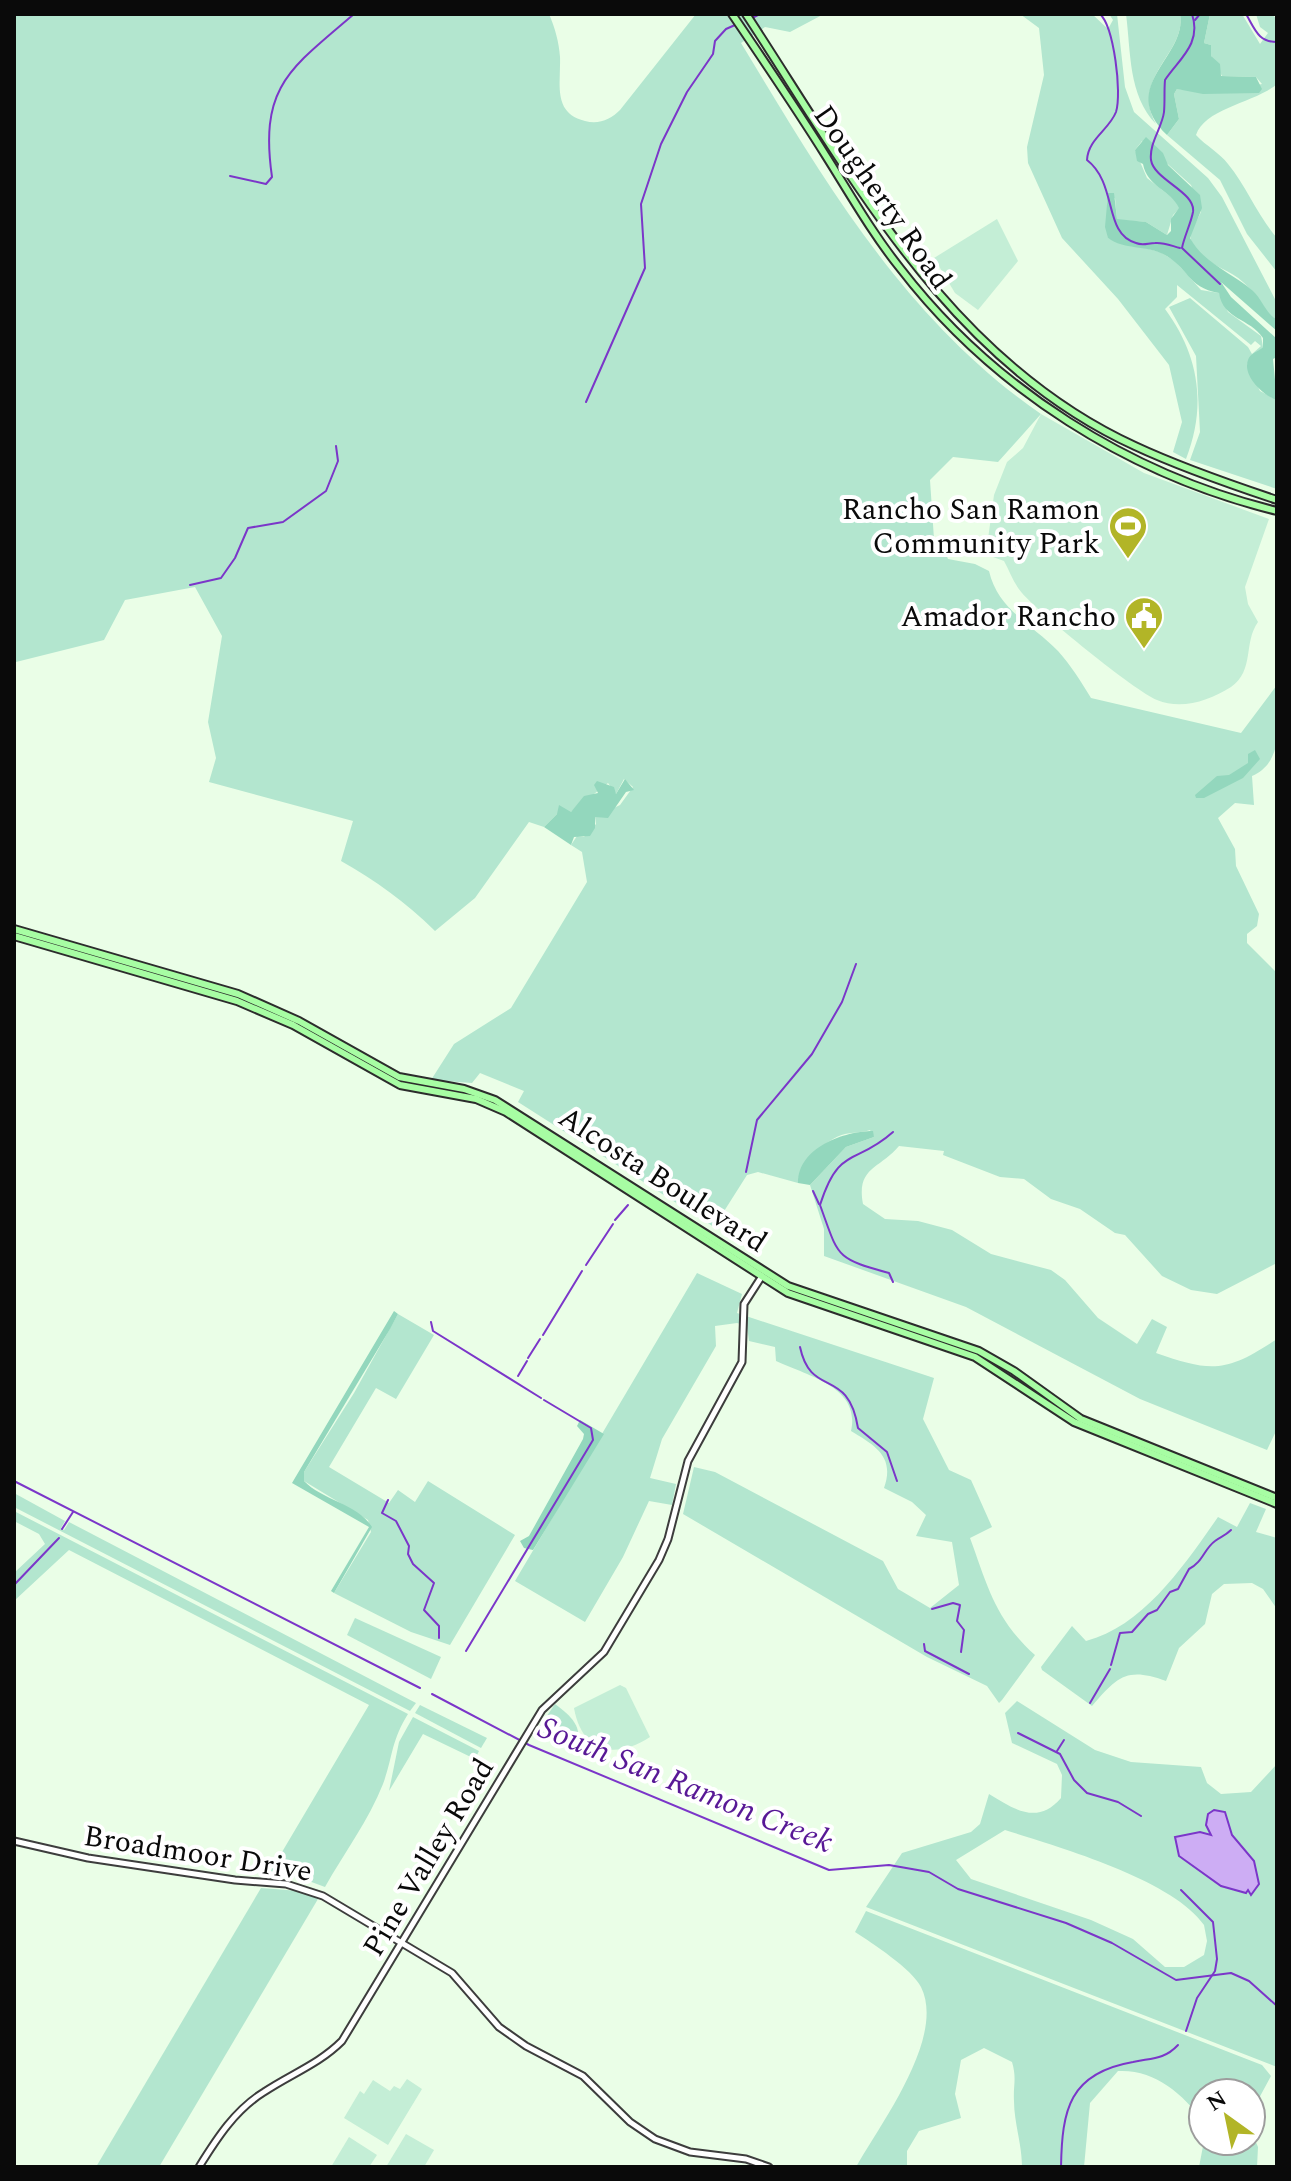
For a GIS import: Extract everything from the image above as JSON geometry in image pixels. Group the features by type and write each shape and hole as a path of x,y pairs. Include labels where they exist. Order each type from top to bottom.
{"main road":[{"name":"Dougherty Road","path":"732,14 885,249 924,299 980,355 1070,424 1119,451 1187,482 1277,511"},
{"name":"Dougherty Road","path":"746,14 897,244 926,282 977,336 1046,392 1118,437 1185,467 1277,500"},
{"name":"Alcosta Boulevard","path":"14,929 238,994 299,1021 387,1075 464,1089 495,1100 788,1286 979,1351 1014,1371 1081,1419 1277,1498"},
{"name":"Alcosta Boulevard","path":"14,936 237,1001 293,1025 413,1089 476,1099 506,1112 788,1293 975,1357 1074,1422 1277,1504"}],"street":[{"name":"Pine Valley Road","path":"199,2167 239,2111 266,2090 324,2058 342,2041 542,1710 604,1652 659,1560 688,1461 742,1362 744,1304 762,1276"},
{"name":"Broadmoor Drive","path":"14,1841 88,1858 306,1889 452,1973 511,2036 571,2067 596,2085 630,2122 655,2139 690,2152 746,2159 769,2167"}],"green space":[{"path":"14,14 549,14 559,46 560,96 563,104 574,117 600,122 620,110 696,14 824,14 790,32 765,27 741,43 837,197 908,292 993,377 1041,414 998,462 953,457 930,480 934,539 944,549 948,559 975,564 989,571 993,585 1008,606 1058,651 1091,698 1241,733 1277,685 1278,710 1278,736 1271,760 1252,776 1254,805 1235,803 1218,818 1235,849 1236,866 1259,914 1257,926 1247,934 1247,943 1277,973 1277,1263 1217,1294 1191,1290 1162,1276 1125,1235 1115,1233 1080,1209 1051,1199 1024,1179 1000,1177 943,1155 944,1151 899,1146 866,1175 863,1204 885,1219 918,1221 952,1230 991,1254 1051,1270 1065,1280 1098,1318 1137,1344 1152,1319 1167,1327 1156,1353 1192,1364 1219,1366 1245,1358 1277,1339 1277,1429 1267,1450 1140,1399 966,1307 824,1256 824,1229 810,1185 846,1147 874,1137 870,1130 838,1136 822,1146 808,1160 798,1183 758,1172 747,1175 714,1227 518,1102 524,1091 480,1073 472,1083 431,1080 454,1044 511,1008 587,882 582,852 571,845 577,836 584,837 596,824 595,817 620,805 633,787 624,779 616,794 608,783 571,812 557,814 544,827 529,822 475,898 435,931 390,893 341,861 353,821 209,782 216,758 208,722 222,636 195,587 125,600 104,640 16,662"},
{"path":"1020,14 1092,14 1108,29 1113,20 1109,14 1117,14 1125,87 1134,112 1208,178 1222,197 1277,303 1277,319 1269,316 1258,298 1236,276 1197,251 1190,234 1201,212 1191,185 1142,141 1135,150 1147,178 1175,200 1180,208 1173,215 1167,235 1146,222 1117,220 1115,198 1107,202 1108,238 1160,252 1175,261 1201,290 1219,293 1228,312 1261,336 1263,347 1247,364 1260,391 1277,400 1277,489 1190,460 1200,432 1196,356 1169,307 1190,298 1248,347 1252,354 1261,346 1255,341 1251,345 1177,285 1177,297 1165,309 1186,344 1198,400 1193,439 1186,459 1173,452 1182,422 1169,365 1118,299 1062,238 1028,163 1027,147 1044,75 1039,28"},
{"path":"1126,14 1180,14 1176,41 1154,78 1150,92 1150,107 1156,124 1140,100 1136,86"},
{"path":"1180,14 1210,14 1204,43 1211,45 1211,56 1220,64 1221,76 1256,77 1262,89 1259,93 1203,94 1177,89 1174,94 1179,119 1167,135 1153,117 1149,101 1157,72 1180,29"},
{"path":"1210,14 1242,14 1260,44 1268,33 1260,27 1256,14 1271,14 1277,19 1277,84 1209,118 1196,135 1228,164 1277,238 1277,272 1247,234 1220,180 1167,135 1179,119 1174,94 1177,89 1221,93 1262,84 1256,77 1222,76 1211,56 1211,45 1204,43"},
{"path":"1146,137 1163,153 1168,165 1200,195 1202,208 1190,238 1196,247 1253,291 1277,319 1277,331 1221,282 1231,297 1277,339 1277,357 1273,359 1277,400 1261,390 1248,372 1249,358 1263,347 1263,338 1258,331 1226,309 1219,293 1200,286 1163,254 1108,238 1105,227 1108,193 1114,193 1117,219 1146,222 1167,235 1171,231 1171,219 1179,208 1149,178 1143,164 1137,161 1135,150"},
{"path":"997,219 1018,261 978,310 955,293 934,258"},
{"name":"Rancho San Ramon Community Park","path":"1041,414 1144,473 1269,519 1245,587 1248,604 1258,622 1243,673 1231,687 1214,696 1185,704 1166,703 1146,694 1109,668 1032,603 1014,582 1004,561 993,557 988,539 994,495 1007,462 1023,448"},
{"path":"1255,750 1260,759 1243,778 1204,798 1196,798 1195,795 1217,776 1229,775 1248,763 1248,754"},
{"path":"625,779 634,790 626,792 608,818 595,817 595,828 590,836 574,837 571,845 544,827 557,814 559,805 571,812 584,796 598,793 594,785 597,781 614,787 616,794"},
{"path":"873,1131 874,1137 846,1147 810,1185 798,1183 800,1170 814,1151 837,1138"},
{"path":"697,1273 742,1294 737,1313 934,1378 923,1419 949,1470 971,1480 992,1527 970,1538 982,1572 1010,1628 1035,1655 999,1703 987,1686 927,1657 683,1514 694,1467 715,1472 883,1561 898,1589 930,1608 959,1585 952,1542 916,1536 926,1515 912,1502 884,1488 887,1477 885,1460 875,1447 851,1431 852,1416 840,1393 816,1378 776,1361 775,1347 749,1341 747,1326 737,1323 715,1326 716,1346 662,1439 650,1478 676,1484 672,1505 649,1501 623,1557 585,1622 515,1581"},
{"path":"394,1311 398,1314 390,1329 304,1472 304,1481 358,1513 372,1527 334,1593 331,1591 369,1527 292,1483"},
{"path":"398,1314 434,1335 396,1399 376,1388 329,1467 389,1503 398,1490 415,1502 428,1481 515,1535 450,1645 411,1632 334,1593 371,1532 368,1520 304,1481 304,1472 354,1393"},
{"path":"580,1420 604,1434 533,1550 524,1548 520,1541 529,1536 583,1439 584,1434 577,1426"},
{"path":"14,1493 65,1521 61,1528 64,1530 69,1522 416,1703 410,1711 14,1507"},
{"path":"1250,1503 1266,1509 1256,1532 1277,1538 1277,1609 1263,1589 1252,1583 1224,1584 1212,1594 1205,1624 1179,1648 1166,1681 1142,1675 1124,1677 1109,1687 1092,1706 1042,1670 1041,1667 1072,1626 1086,1641 1107,1633 1145,1608 1177,1573 1218,1517 1237,1527"},
{"path":"14,1511 408,1714 398,1733 377,1797 325,1887 298,1877 269,1874 369,1705 69,1550 14,1601 14,1573 45,1544 39,1534 14,1521"},
{"path":"355,1618 441,1657 431,1679 347,1635"},
{"path":"620,1685 626,1688 650,1737 624,1748 602,1748 584,1735 574,1708"},
{"path":"1017,1701 1095,1750 1131,1762 1201,1767 1207,1783 1221,1794 1251,1792 1277,1764 1277,2067 866,1907 902,1853 971,1832 980,1824 989,1794 1017,1809 1035,1813 1044,1811 1061,1798 1062,1775 1057,1764 1012,1743 1005,1713","holes":["1005,1830 1083,1855 1167,1893 1204,1925 1207,1941 1204,1955 1184,1967 1165,1967 1133,1939 1091,1920 971,1879 956,1860"]},
{"path":"555,1704 577,1728 576,1748 536,1732"},
{"path":"420,1705 487,1738 481,1748 415,1713"},
{"path":"413,1717 479,1751 475,1759 423,1734 389,1791 399,1742"},
{"path":"261,1888 299,1891 318,1899 159,2167 96,2167"},
{"path":"866,1911 1262,2065 1271,2076 1267,2083 1267,2077 1187,2077 1187,2102 1166,2085 1144,2074 1118,2071 1090,2103 1084,2167 1022,2167 1014,2109 1012,2062 984,2048 961,2060 955,2094 961,2118 919,2131 907,2151 907,2167 856,2167 894,2104 918,2054 925,2030 926,2007 921,1987 909,1972 855,1932"},
{"path":"407,2079 422,2089 388,2145 344,2118 360,2091 364,2094 373,2080 390,2091 394,2086 400,2089"},
{"path":"406,2134 434,2150 424,2167 386,2167"},
{"path":"349,2137 377,2155 369,2167 331,2167"},
{"path":"1201,2157 1258,2157 1257,2167 1199,2167"}],"shaded area":[{"path":"1214,1810 1225,1812 1232,1835 1254,1861 1259,1884 1251,1895 1248,1890 1246,1893 1221,1886 1179,1856 1175,1837 1200,1832 1211,1835 1206,1825 1208,1814"}],"waterway":[{"path":"230,176 266,184 272,177 270,121 284,82 312,50 354,14"},
{"path":"752,18 760,14"},
{"path":"1100,14 1113,46 1118,103 1113,118 1091,146 1087,160 1097,170 1114,219 1126,238 1139,244 1161,243 1180,248"},
{"path":"1192,14 1192,43 1165,80 1164,112 1151,160 1159,174 1182,192 1192,205 1193,212 1182,248 1220,284"},
{"path":"1195,20 1200,14"},
{"path":"1246,14 1261,37 1277,42"},
{"path":"586,402 645,268 641,204 661,144 687,92 713,54 715,41 726,29 735,25"},
{"path":"190,585 221,578 235,558 248,528 283,522 326,491 338,461 336,446"},
{"path":"746,1172 757,1120 812,1054 842,1002 856,964"},
{"path":"893,1132 841,1164 827,1186 820,1205 841,1253 848,1259 889,1273 893,1282"},
{"path":"813,1191 819,1204"},
{"path":"615,1220 628,1205"},
{"path":"586,1265 613,1224"},
{"path":"543,1335 582,1271"},
{"path":"431,1322 433,1331 541,1398"},
{"path":"528,1358 540,1339"},
{"path":"800,1347 812,1373 846,1396 858,1428 887,1452 897,1481"},
{"path":"518,1376 527,1361"},
{"path":"466,1651 593,1440 591,1428 544,1400"},
{"name":"South San Ramon Creek","path":"14,1481 420,1688"},
{"path":"388,1500 382,1513 396,1521 409,1546 408,1554 413,1564 434,1583 424,1610 439,1626 439,1638"},
{"path":"62,1529 73,1512"},
{"path":"1111,1665 1120,1633 1132,1632 1148,1614 1157,1610 1170,1592 1178,1589 1189,1569 1211,1544 1231,1530"},
{"path":"14,1585 59,1538"},
{"path":"932,1609 953,1603 960,1605 957,1621 964,1630 961,1652"},
{"path":"924,1644 925,1651 969,1674"},
{"path":"1090,1703 1110,1669"},
{"name":"South San Ramon Creek","path":"432,1694 529,1745 829,1870 889,1865 929,1872 958,1889 1066,1923 1112,1943 1176,1980 1231,1973 1249,1981 1277,2006"},
{"path":"1018,1733 1060,1754 1074,1780 1087,1793 1118,1802 1141,1816"},
{"path":"1057,1751 1064,1740"},
{"path":"1181,1890 1213,1922 1217,1959 1215,1971 1197,1998 1186,2031"},
{"path":"1061,2167 1067,2112 1082,2085 1112,2067 1162,2056 1178,2045"}],"place":[{"name":"Rancho San Ramon Community Park","path":"1128,560"},
{"name":"Amador Rancho","path":"1144,650"}]}
